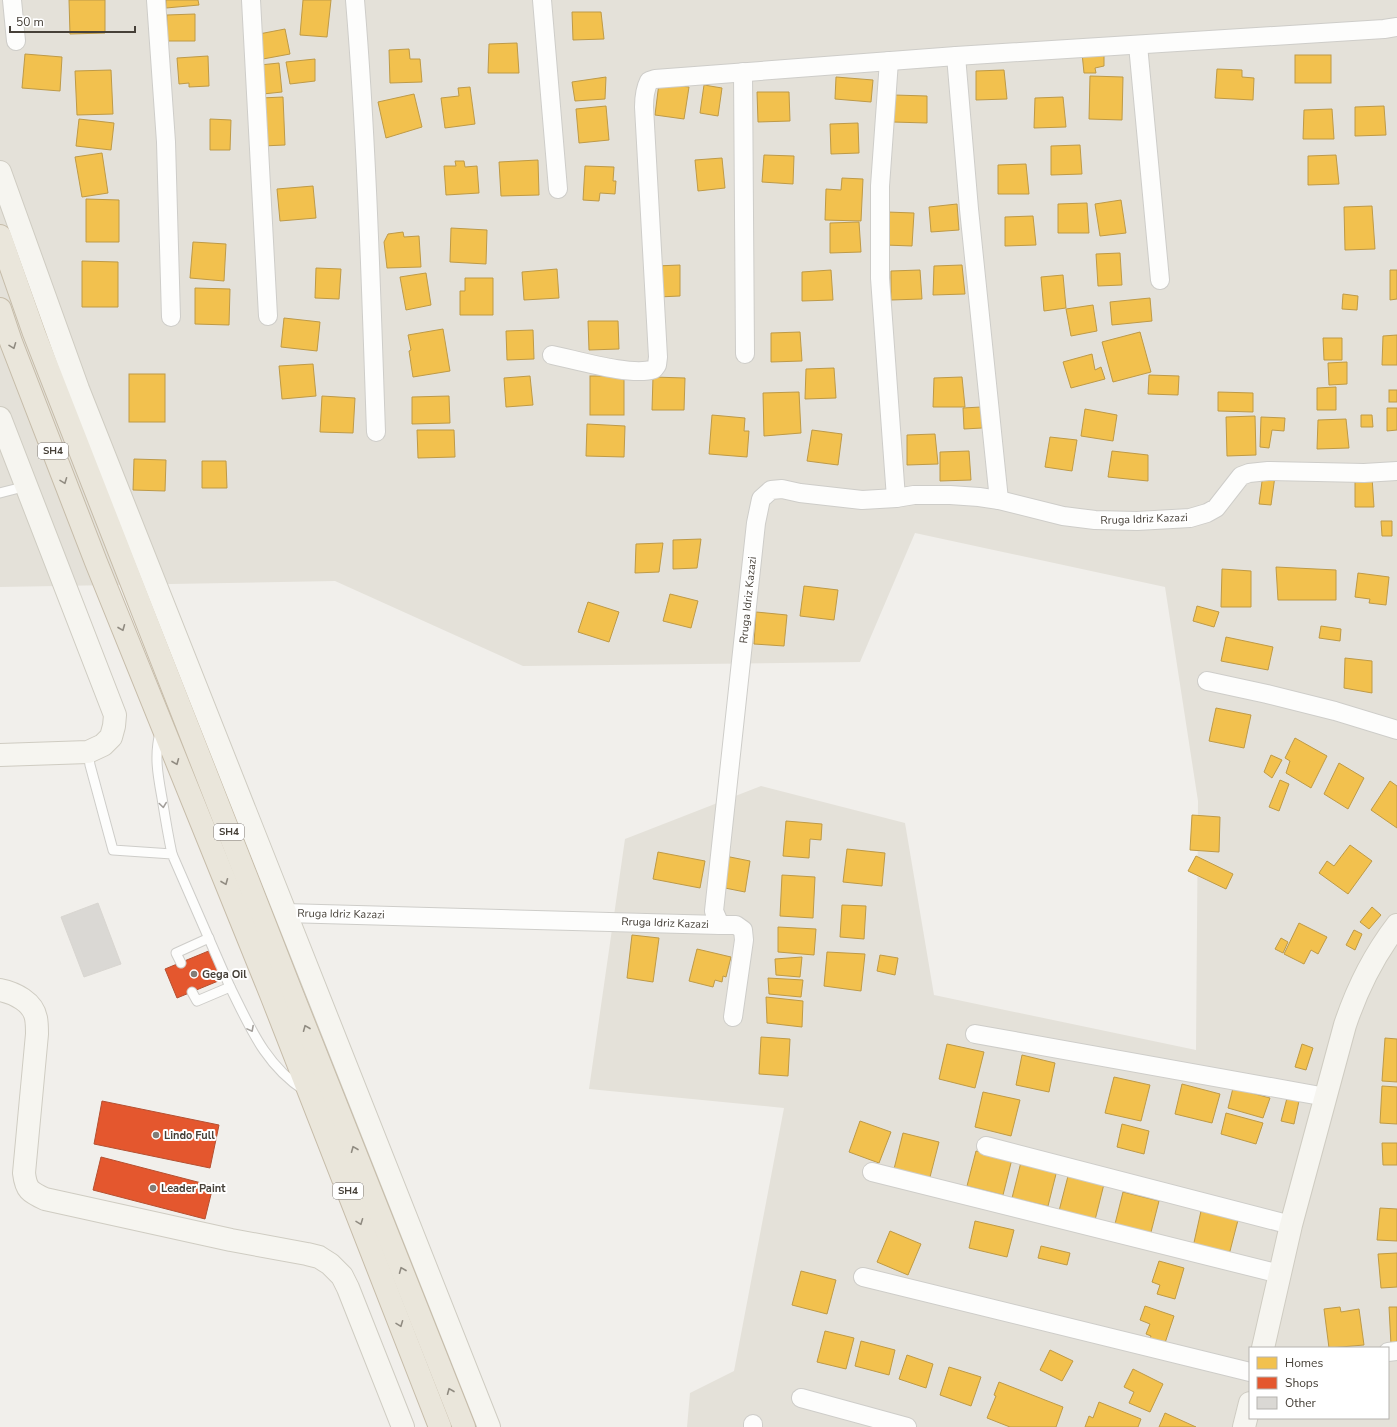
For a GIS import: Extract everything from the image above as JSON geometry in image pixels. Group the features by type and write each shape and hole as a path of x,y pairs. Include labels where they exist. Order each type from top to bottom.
{"highway":[{"name":"SH4","path":"0,236 40,348 291,991 464,1427"},
{"name":"SH4","path":"0,309 96,562 310,1094 440,1427"}],"street":[{"path":"12,0 16,41"},
{"path":"156,0 166,142 172,317"},
{"path":"251,0 268,316"},
{"path":"355,0 361,74 370,256 376,432"},
{"path":"542,0 558,189"},
{"path":"552,355 627,371 646,372 654,369 657,365 658,357 644,107 646,87 649,81 655,79 956,56 1397,27"},
{"path":"1138,45 1160,280"},
{"path":"956,56 969,209 999,500"},
{"path":"888,61 880,186 880,278 896,498"},
{"path":"743,72 745,354"},
{"path":"0,172 78,389 489,1427"},
{"path":"0,418 115,715 111,737 103,745 88,752 0,755"},
{"name":"Rruga Idriz Kazazi","path":"285,913 720,924 714,911 756,523 761,499 771,490 782,489 800,493 862,500 950,495 999,500 1063,516 1095,520 1137,521 1190,518 1207,513 1216,508 1241,476 1249,473 1268,471 1397,472"},
{"path":"1207,681 1335,711 1397,730"},
{"path":"720,924 736,926 743,930 744,940 733,1017"},
{"path":"1263,1347 1291,1225 1354,999 1380,949 1397,925"},
{"path":"0,990 20,997 31,1006 36,1017 37,1034 24,1173 26,1185 33,1194 45,1199 231,1240 319,1257 330,1264 342,1276 348,1288 403,1427"},
{"path":"975,1034 1326,1097"},
{"path":"986,1146 1291,1225"},
{"path":"872,1172 1280,1274"},
{"path":"863,1277 1249,1372"},
{"path":"801,1398 907,1427"},
{"path":"1244,1427 1249,1407"}],"lane":[{"path":"0,493 27,486"},
{"path":"162,726 156,754 157,772 172,854 231,990 253,1034 277,1068 290,1081 310,1094"},
{"path":"88,752 113,850 172,854"},
{"path":"181,963 176,952 209,938"},
{"path":"192,992 197,1001 231,990"}],"shaded area":[{"path":"0,0 1397,0 1397,1427 687,1427 690,1393 734,1371 784,1108 589,1089 625,839 761,786 905,823 934,995 1196,1050 1198,801 1165,587 915,533 860,662 523,666 335,581 0,587"}],"building: Homes":[{"path":"69,0 105,0 105,33 70,34"},
{"path":"166,0 198,0 199,5 166,8"},
{"path":"303,0 331,0 327,37 300,35"},
{"path":"572,12 601,12 604,39 573,40"},
{"path":"195,14 195,41 167,41 167,15"},
{"path":"285,29 290,54 263,59 259,34"},
{"path":"517,43 519,73 488,73 489,44"},
{"path":"409,49 410,59 420,59 422,82 390,83 389,50"},
{"path":"1104,52 1104,66 1095,68 1096,73 1084,73 1082,53"},
{"path":"25,54 62,57 60,91 22,88"},
{"path":"1295,55 1331,55 1331,83 1295,83"},
{"path":"208,56 209,86 189,87 189,83 179,84 177,58"},
{"path":"315,59 315,81 290,84 286,62"},
{"path":"279,63 282,92 263,94 260,65"},
{"path":"1217,69 1242,70 1242,77 1254,78 1253,100 1215,98"},
{"path":"111,70 113,114 77,115 75,71"},
{"path":"1004,70 1007,99 976,100 976,71"},
{"path":"1090,76 1123,77 1122,120 1089,119"},
{"path":"606,77 605,99 575,101 572,82"},
{"path":"836,77 873,80 871,102 835,99"},
{"path":"659,83 689,87 684,119 655,115"},
{"path":"704,85 722,88 718,116 700,113"},
{"path":"470,87 475,124 445,128 441,98 459,96 458,88"},
{"path":"757,92 789,92 790,121 758,122"},
{"path":"414,94 422,127 386,138 378,102"},
{"path":"894,95 927,96 927,123 893,122"},
{"path":"283,97 285,145 262,146 261,98"},
{"path":"1063,97 1066,127 1034,128 1035,98"},
{"path":"606,106 609,140 579,143 576,109"},
{"path":"1384,106 1386,135 1355,136 1355,107"},
{"path":"1332,109 1334,139 1303,139 1304,110"},
{"path":"79,119 114,123 111,150 76,146"},
{"path":"210,119 231,120 230,150 210,150"},
{"path":"858,123 859,153 831,154 830,124"},
{"path":"1080,145 1082,174 1051,175 1051,146"},
{"path":"102,153 108,193 82,197 75,157"},
{"path":"764,155 794,156 793,184 762,182"},
{"path":"1336,155 1339,184 1308,185 1308,156"},
{"path":"722,158 725,188 698,191 695,160"},
{"path":"538,160 539,195 501,196 499,162"},
{"path":"455,161 464,161 465,167 477,166 479,193 446,195 444,166 456,166"},
{"path":"1026,164 1029,194 998,194 998,165"},
{"path":"585,166 614,167 613,181 616,181 615,194 600,193 599,201 583,200"},
{"path":"842,178 863,179 861,221 825,220 826,189 841,190"},
{"path":"313,186 316,218 280,221 277,189"},
{"path":"86,199 119,200 119,242 86,242"},
{"path":"1121,200 1126,233 1100,236 1095,204"},
{"path":"1087,203 1089,233 1058,233 1058,204"},
{"path":"957,204 959,230 931,232 929,207"},
{"path":"1372,206 1375,249 1345,250 1344,207"},
{"path":"887,212 914,213 912,246 885,245"},
{"path":"1033,216 1036,245 1005,246 1005,217"},
{"path":"859,222 861,252 830,253 830,223"},
{"path":"451,228 487,230 486,264 450,262"},
{"path":"403,232 404,237 419,236 421,267 387,268 384,242 388,234"},
{"path":"193,242 226,244 224,281 190,278"},
{"path":"1120,253 1122,285 1098,286 1096,254"},
{"path":"82,261 118,262 118,307 82,307"},
{"path":"680,265 680,296 658,297 656,266"},
{"path":"962,265 965,294 933,295 934,266"},
{"path":"316,268 341,269 339,299 315,298"},
{"path":"557,269 559,298 524,300 522,272"},
{"path":"831,270 833,300 802,301 802,272"},
{"path":"920,270 922,299 891,300 891,271"},
{"path":"1390,270 1397,270 1397,299 1390,300"},
{"path":"426,273 431,305 406,310 400,277"},
{"path":"1063,275 1066,308 1044,311 1041,277"},
{"path":"465,278 493,278 493,315 460,315 460,291 465,291"},
{"path":"195,288 230,289 229,325 195,324"},
{"path":"1343,294 1358,296 1357,310 1342,309"},
{"path":"1150,298 1152,321 1112,325 1110,302"},
{"path":"1093,305 1097,331 1071,336 1066,309"},
{"path":"284,318 320,322 317,351 281,347"},
{"path":"588,321 618,321 619,349 589,350"},
{"path":"443,329 450,371 413,377 409,351 411,350 408,335"},
{"path":"533,330 534,359 507,360 506,331"},
{"path":"800,332 802,361 771,362 771,333"},
{"path":"1140,332 1151,372 1113,382 1102,342"},
{"path":"1397,335 1397,365 1382,365 1383,336"},
{"path":"1323,338 1342,338 1342,360 1324,360"},
{"path":"1092,354 1095,370 1101,367 1105,379 1071,388 1063,362"},
{"path":"1347,362 1347,384 1329,385 1328,363"},
{"path":"313,364 316,396 282,399 279,366"},
{"path":"834,368 836,398 805,399 806,369"},
{"path":"129,374 165,374 165,422 129,422"},
{"path":"1149,375 1179,376 1178,395 1148,394"},
{"path":"530,376 533,405 506,407 504,378"},
{"path":"590,376 624,376 624,415 590,415"},
{"path":"653,377 685,378 684,410 652,410"},
{"path":"962,377 965,407 933,407 934,378"},
{"path":"1336,387 1336,410 1317,410 1317,388"},
{"path":"1389,390 1397,390 1397,402 1389,402"},
{"path":"799,392 801,433 764,436 763,393"},
{"path":"1218,392 1253,393 1253,412 1218,411"},
{"path":"322,396 355,398 353,433 320,432"},
{"path":"449,396 450,423 412,424 412,397"},
{"path":"981,407 982,428 964,429 963,408"},
{"path":"1387,408 1397,408 1397,430 1387,431"},
{"path":"1085,409 1117,415 1113,441 1081,436"},
{"path":"712,415 745,418 744,431 749,431 747,457 709,454"},
{"path":"1361,415 1372,415 1373,427 1361,427"},
{"path":"1255,416 1256,455 1227,456 1226,417"},
{"path":"1261,417 1285,418 1284,431 1272,430 1269,448 1260,447"},
{"path":"1346,419 1349,448 1317,449 1318,420"},
{"path":"587,424 625,426 624,457 586,456"},
{"path":"417,430 454,430 455,457 418,458"},
{"path":"812,430 842,434 838,465 807,461"},
{"path":"935,434 938,464 907,465 907,435"},
{"path":"1050,437 1077,440 1072,471 1045,467"},
{"path":"969,451 971,480 940,481 940,452"},
{"path":"1112,451 1148,455 1148,481 1108,477"},
{"path":"134,459 166,460 165,491 133,490"},
{"path":"202,461 226,461 227,488 202,488"},
{"path":"1263,474 1275,476 1271,505 1259,504"},
{"path":"1372,477 1374,507 1355,507 1355,478"},
{"path":"1381,521 1392,521 1392,536 1382,536"},
{"path":"701,539 697,568 673,569 673,540"},
{"path":"663,543 659,572 635,573 636,544"},
{"path":"1276,567 1336,570 1336,600 1278,600"},
{"path":"1222,569 1251,571 1251,607 1221,607"},
{"path":"1358,573 1389,577 1386,605 1369,603 1370,599 1355,597"},
{"path":"804,586 838,590 834,620 800,616"},
{"path":"670,594 698,601 691,628 663,621"},
{"path":"588,602 619,612 609,642 578,632"},
{"path":"1197,606 1219,612 1214,627 1193,621"},
{"path":"756,612 787,615 784,646 754,644"},
{"path":"1321,626 1341,629 1340,641 1319,638"},
{"path":"1226,637 1273,647 1268,670 1221,661"},
{"path":"1345,658 1372,661 1372,693 1344,688"},
{"path":"1216,708 1251,715 1244,748 1209,741"},
{"path":"1295,738 1327,756 1311,788 1286,773 1290,761 1285,758"},
{"path":"1271,755 1282,760 1272,778 1264,772"},
{"path":"1339,763 1364,778 1348,809 1324,794"},
{"path":"1280,780 1289,784 1279,811 1269,807"},
{"path":"1390,781 1397,786 1397,828 1371,810"},
{"path":"1192,815 1220,817 1219,852 1190,850"},
{"path":"786,821 822,824 821,840 810,839 809,858 783,856"},
{"path":"1350,845 1372,861 1348,894 1319,873 1327,861 1334,866"},
{"path":"847,849 885,853 882,886 843,882"},
{"path":"658,852 705,861 700,888 653,879"},
{"path":"725,856 750,861 745,892 720,887"},
{"path":"1196,856 1233,874 1226,889 1188,871"},
{"path":"782,875 815,877 813,918 780,916"},
{"path":"842,905 866,906 864,939 840,937"},
{"path":"1372,907 1381,915 1369,929 1360,922"},
{"path":"1299,923 1327,937 1318,954 1311,950 1304,964 1284,954"},
{"path":"778,927 816,929 814,955 778,952"},
{"path":"1354,930 1362,934 1355,950 1346,945"},
{"path":"632,935 659,938 653,982 627,978"},
{"path":"1281,938 1288,942 1283,953 1275,949"},
{"path":"697,949 731,957 726,977 723,976 722,982 715,980 713,987 689,981"},
{"path":"827,952 865,954 861,991 824,986"},
{"path":"880,955 898,958 895,975 877,971"},
{"path":"802,957 800,977 776,975 775,959"},
{"path":"768,978 803,980 801,997 769,994"},
{"path":"766,997 803,1001 802,1027 767,1023"},
{"path":"761,1037 790,1039 788,1076 759,1074"},
{"path":"1385,1038 1397,1039 1397,1082 1382,1081"},
{"path":"947,1044 984,1052 975,1088 939,1079"},
{"path":"1302,1044 1313,1048 1306,1070 1295,1067"},
{"path":"1022,1055 1055,1063 1049,1092 1016,1085"},
{"path":"1114,1077 1150,1085 1141,1121 1105,1113"},
{"path":"1182,1084 1220,1094 1212,1123 1175,1114"},
{"path":"1382,1086 1397,1087 1397,1124 1380,1123"},
{"path":"1233,1088 1270,1098 1263,1118 1228,1108"},
{"path":"983,1092 1020,1100 1011,1136 975,1127"},
{"path":"1287,1098 1299,1101 1294,1124 1281,1121"},
{"path":"1226,1113 1263,1123 1256,1144 1221,1134"},
{"path":"860,1121 891,1132 879,1163 849,1152"},
{"path":"1122,1124 1149,1131 1144,1154 1117,1147"},
{"path":"903,1133 939,1142 930,1177 894,1169"},
{"path":"1382,1143 1397,1143 1397,1165 1383,1165"},
{"path":"976,1151 1012,1159 1003,1195 967,1186"},
{"path":"1021,1162 1057,1170 1048,1206 1012,1198"},
{"path":"1068,1176 1104,1184 1095,1220 1059,1211"},
{"path":"1123,1192 1159,1201 1150,1236 1114,1228"},
{"path":"1380,1208 1397,1209 1397,1241 1377,1240"},
{"path":"1201,1211 1238,1220 1229,1255 1193,1247"},
{"path":"975,1221 1014,1230 1007,1257 969,1248"},
{"path":"890,1231 921,1244 908,1275 877,1262"},
{"path":"1041,1246 1070,1253 1067,1265 1038,1258"},
{"path":"1397,1253 1397,1287 1381,1288 1378,1254"},
{"path":"1159,1261 1184,1268 1175,1299 1157,1294 1160,1285 1152,1282"},
{"path":"801,1271 836,1280 827,1314 792,1305"},
{"path":"1145,1306 1174,1316 1164,1346 1149,1341 1151,1336 1146,1334 1150,1324 1140,1320"},
{"path":"1340,1307 1341,1312 1359,1309 1364,1345 1329,1347 1324,1309"},
{"path":"1389,1307 1397,1307 1397,1345 1391,1345"},
{"path":"825,1331 854,1338 846,1369 817,1362"},
{"path":"861,1341 895,1350 889,1375 855,1366"},
{"path":"1050,1350 1073,1361 1062,1381 1040,1370"},
{"path":"907,1355 933,1364 926,1388 899,1379"},
{"path":"949,1367 981,1377 971,1406 940,1395"},
{"path":"1133,1369 1163,1384 1150,1412 1129,1403 1134,1392 1124,1387"},
{"path":"999,1382 1063,1407 1056,1427 1010,1427 987,1418 996,1396 994,1395"},
{"path":"1099,1402 1141,1419 1138,1427 1085,1427 1089,1416 1093,1418"},
{"path":"1165,1413 1196,1427 1159,1427"}],"building: Shops":[{"name":"Gega Oil","path":"211,950 223,979 177,998 165,969"},
{"name":"Lindo Full","path":"102,1101 219,1125 210,1168 94,1144"},
{"name":"Leader Paint","path":"101,1157 213,1186 205,1219 93,1190"}],"building: Other":[{"path":"98,903 121,964 84,977 61,917"}],"place":[{"name":"Gega Oil","path":"194,974"},
{"name":"Lindo Full","path":"156,1135"},
{"name":"Leader Paint","path":"153,1188"}]}
